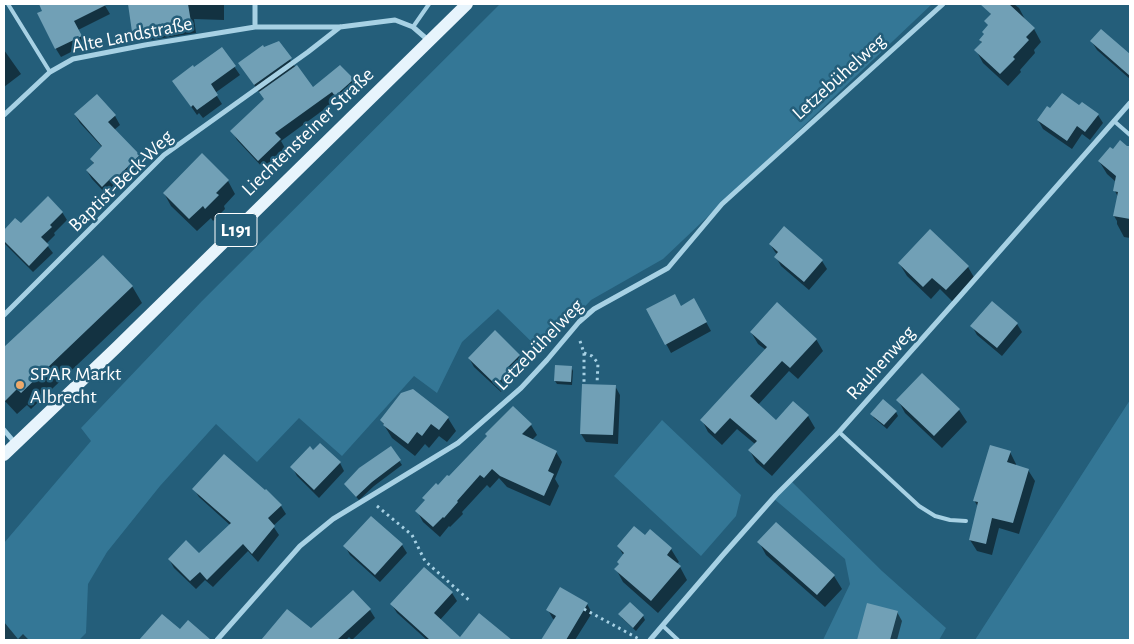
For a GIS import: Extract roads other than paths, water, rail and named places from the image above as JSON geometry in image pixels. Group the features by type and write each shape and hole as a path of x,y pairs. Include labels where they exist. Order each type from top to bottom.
{"main road":[{"name":"Liechtensteiner Straße","path":"4,456 467,4"}],"street":[{"path":"255,4 255,27"},
{"name":"Letzebühelweg","path":"217,640 300,546 333,519 458,443 521,388 579,322 594,308 668,268 722,204 943,4"},
{"name":"Alte Landstraße","path":"4,115 50,72 73,59 145,45 255,27 340,26 395,20 413,27 428,41"},
{"name":"Baptist-Beck-Weg","path":"4,315 164,154 308,52 340,26"},
{"name":"Rauhenweg","path":"650,640 773,498 839,432 1130,103"},
{"path":"4,430 16,444"}],"lane":[{"path":"8,4 50,72"},
{"path":"413,27 429,4"},
{"path":"1114,121 1130,135"},
{"path":"839,432 919,506 935,516 950,520 966,521"},
{"path":"663,626 678,640"}],"place":[{"name":"SPAR Markt Albrecht","path":"20,385"}]}
